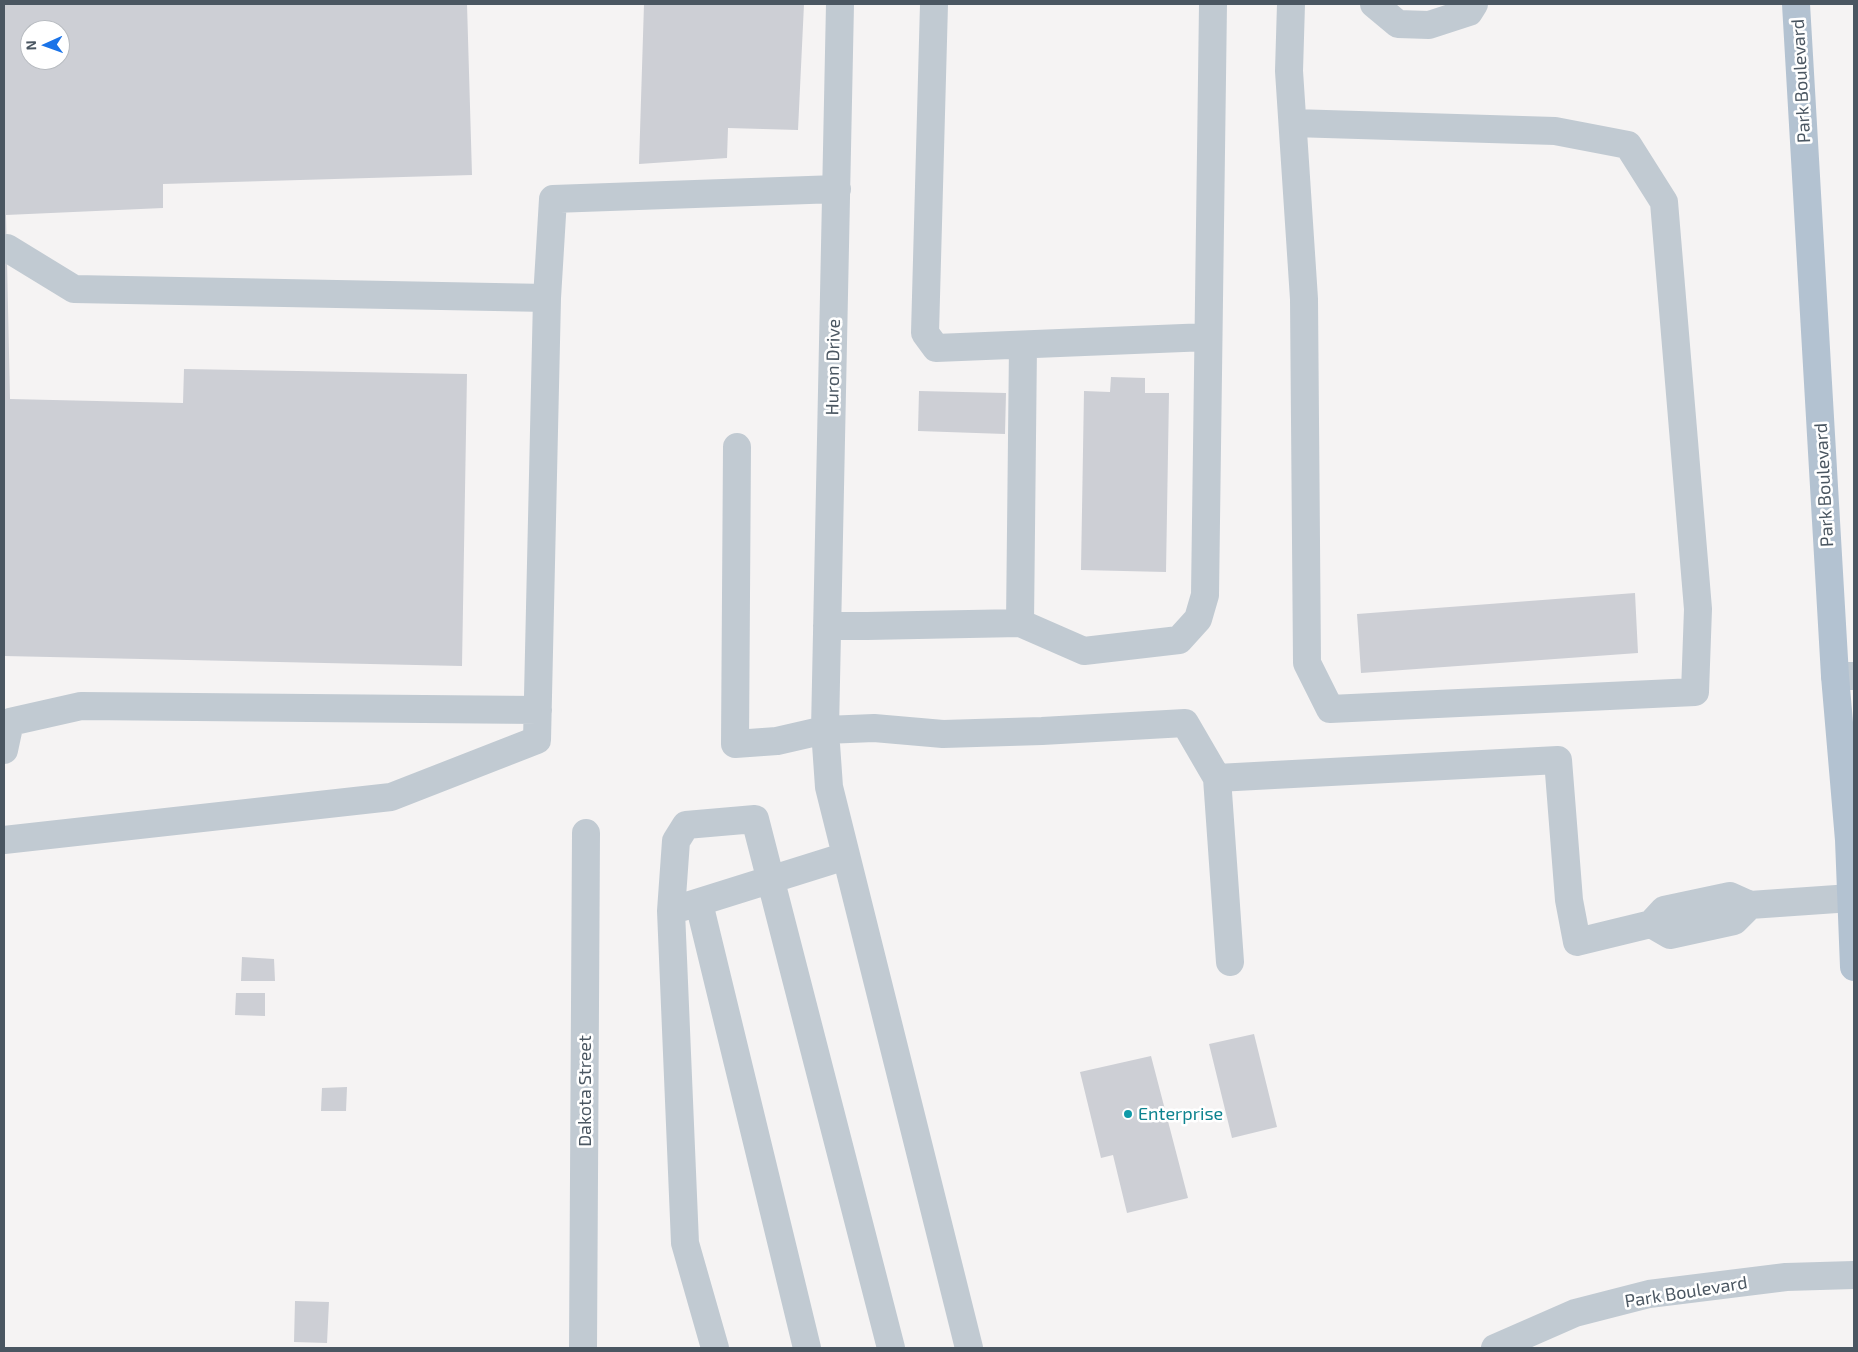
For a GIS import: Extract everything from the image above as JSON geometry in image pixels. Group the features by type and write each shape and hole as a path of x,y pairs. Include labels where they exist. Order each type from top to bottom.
{"main road":[{"name":"Park Boulevard","path":"1796,4 1845,676 1854,967"}],"street":[{"name":"Huron Drive","path":"840,4 825,730 829,788 969,1348"},
{"path":"934,4 925,333 936,348 1208,337"},
{"path":"827,626 1020,622 1084,651 1179,640 1198,619 1204,595 1213,4"},
{"path":"1291,4 1289,71 1304,299 1307,663 1330,709 1695,692 1698,609 1664,202 1628,145 1556,131 1293,123"},
{"path":"1374,4 1398,24 1429,24 1469,12 1474,4"},
{"path":"4,840 391,797 537,740 547,298 553,199 837,189"},
{"path":"7,248 74,289 547,298"},
{"path":"1020,622 1023,344"},
{"path":"737,447 735,744 777,741 825,730 874,728 943,734 1042,732 1184,723 1217,778 1230,962"},
{"path":"4,750 10,722 81,706 538,710"},
{"path":"1217,778 1558,760 1569,900 1577,942 1651,924 1664,910 1730,896 1750,904 1851,898"},
{"path":"715,1348 685,1243 671,911 676,841 686,825 755,819 891,1348"},
{"name":"Dakota Street","path":"583,1348 586,833"},
{"path":"671,911 846,856"},
{"path":"699,903 807,1348"},
{"name":"Park Boulevard","path":"1495,1348 1575,1313 1649,1294 1786,1277 1854,1275"}],"building":[{"path":"4,4 467,4 472,175 163,184 163,208 6,215 10,399 183,403 184,369 467,374 462,666 4,656"},
{"path":"644,4 804,4 798,130 728,128 727,158 639,164"},
{"path":"1111,377 1145,378 1145,393 1169,393 1166,572 1081,570 1084,391 1110,392"},
{"path":"919,391 1006,393 1005,434 918,431"},
{"path":"1635,593 1638,653 1361,673 1357,614"},
{"path":"242,957 274,959 275,981 241,981"},
{"path":"236,993 265,993 265,1016 235,1015"},
{"path":"1254,1034 1277,1127 1232,1138 1209,1044"},
{"name":"Enterprise","path":"1151,1056 1188,1198 1127,1213 1113,1155 1101,1158 1080,1072"},
{"path":"347,1087 346,1111 321,1111 322,1088"},
{"path":"295,1301 329,1302 327,1343 294,1342"}],"place":[{"name":"Enterprise","path":"1128,1114"}]}
